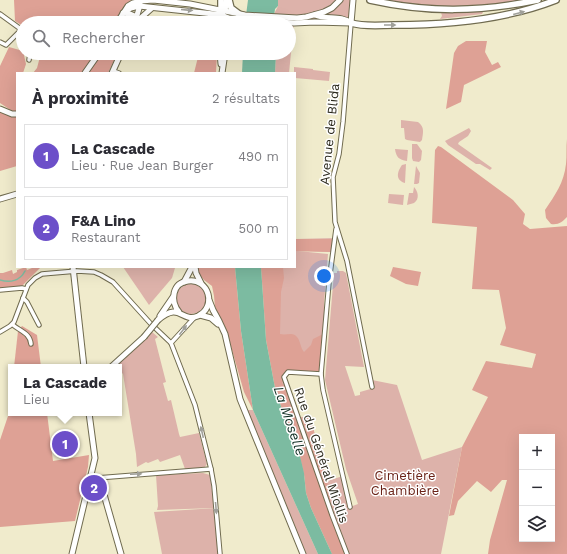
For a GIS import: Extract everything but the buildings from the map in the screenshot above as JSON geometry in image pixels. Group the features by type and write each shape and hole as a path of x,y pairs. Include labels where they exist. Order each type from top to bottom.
{"main road":[{"path":"121,16 128,6 133,3 153,0 190,4 237,16"},
{"path":"221,0 224,16"},
{"path":"222,16 228,0"},
{"path":"228,0 231,8 241,16"},
{"path":"296,18 315,15 332,8 340,0"},
{"name":"Avenue de Blida","path":"351,24 353,0"},
{"path":"370,0 409,7 443,10 483,9 538,0"},
{"path":"296,21 363,25 404,25 483,19 514,14 556,0"},
{"path":"140,2 152,8 223,13"},
{"path":"137,16 140,2"},
{"path":"142,16 152,8"},
{"path":"123,13 127,13 130,16"},
{"path":"315,15 319,17 344,19 351,24"},
{"path":"86,72 94,60"},
{"path":"112,72 118,60"},
{"path":"221,60 222,72"},
{"path":"222,72 224,60"},
{"path":"0,109 16,114"},
{"path":"0,199 16,194"},
{"path":"114,364 144,337 158,320 173,297 178,286 183,282 191,268"},
{"path":"195,268 196,274 207,290 209,300 223,330 240,399 303,554"},
{"path":"73,269 84,364"},
{"path":"183,282 195,281 201,283"},
{"path":"173,297 175,308 179,312 186,316 207,316 214,319 223,330"},
{"path":"198,316 208,306 209,300"},
{"path":"158,320 170,312 179,312"},
{"path":"111,364 118,360"},
{"path":"72,554 91,476 95,452 89,416"},
{"path":"91,476 97,478 101,484 121,554"}],"street":[{"path":"0,14 16,26"},
{"name":"Avenue de Blida","path":"351,24 343,122 339,154 333,177 335,222 347,261 372,387"},
{"path":"0,42 6,44 16,35"},
{"path":"336,228 329,282 321,374 323,390 350,507"},
{"path":"0,332 12,325 16,320 26,289 31,281 40,275 73,269 94,272 110,279 171,343 195,405 212,470 220,554"},
{"path":"0,290 26,289"},
{"path":"23,298 27,302 39,325"},
{"path":"171,343 198,316"},
{"path":"12,325 27,334 30,338 31,344"},
{"name":"Rue du Général Miollis","path":"321,374 288,372 284,377 347,554"},
{"path":"97,478 212,470"}],"green space":[{"path":"278,0 353,0 351,23 296,23 296,16 274,14 278,6"},
{"path":"383,0 520,0 486,5 434,6"},
{"path":"441,12 483,12 482,14 440,19 442,16"},
{"path":"276,60 290,60 289,72 275,72"},
{"path":"294,67 330,72 329,81 296,78 296,72 294,72"},
{"path":"401,120 418,122 420,124 423,128 423,133 422,140 420,142 405,139 404,128 401,128"},
{"path":"469,128 471,131 468,136 458,144 492,168 490,170 480,164 476,164 448,145 445,141"},
{"path":"412,144 417,144 422,151 421,160 419,162 413,161"},
{"path":"395,149 408,150 407,161 398,158"},
{"path":"406,164 405,183 398,178 398,176 402,165"},
{"path":"416,166 420,173 419,183 414,184"},
{"path":"414,187 417,191 418,197 414,203 407,205 409,193 413,193"},
{"path":"389,194 404,195 403,205 388,203"},
{"name":"Cimetière Chambière","path":"335,238 331,252 298,251 328,254 324,303 325,333 284,377 298,418 310,416 327,481 343,476 350,507 358,504 346,469 325,380 334,273 337,273 337,271 343,271 346,273 364,367 345,366 355,396 360,395 360,392 374,388 372,380 397,385 422,460 462,447 441,554 332,554 292,440 261,268 296,268 296,239"},
{"path":"124,268 175,268 172,278 149,305"},
{"path":"191,284 202,288 206,299 202,310 191,314 180,310 176,299 180,288"},
{"path":"152,332 158,337 155,339 166,382 163,383 168,401 171,400 180,437 199,433 207,464 204,468 185,469 180,455 160,462 158,459 148,463 146,462 137,467 122,373 122,364 118,364"},
{"path":"245,410 253,410 318,554 303,554"},
{"path":"203,473 210,475 214,508 157,510 156,475"},
{"path":"216,508 219,554 162,554 154,512"}],"shaded area":[{"path":"14,0 131,0 126,7 130,16 16,16 15,21"},
{"path":"248,0 278,0 278,6 275,9 274,16 246,16"},
{"path":"466,41 487,41 485,52 492,65 498,62 501,67 464,85 461,102 446,109 454,53 458,46"},
{"path":"9,47 16,49 16,60 25,60 26,64 23,72 16,72 16,166 0,171 0,110 12,111 0,103 0,66"},
{"path":"39,60 114,60 108,72 34,72 37,68"},
{"path":"197,60 217,60 216,72 194,72"},
{"path":"243,60 276,60 275,72 242,72"},
{"path":"567,139 567,217 560,223 551,224 546,218 545,210 558,188 565,171"},
{"path":"438,146 513,200 525,214 523,224 530,229 567,226 567,554 488,554 490,540 507,480 502,480 491,492 477,481 458,501 454,515 449,516 462,447 488,397 472,390 486,361 532,368 536,354 500,345 506,328 499,290 472,289 477,227 432,223 435,150"},
{"path":"296,239 333,239 331,252 296,251"},
{"path":"393,267 421,272 418,286 406,284 390,276"},
{"path":"23,268 26,268 27,270 32,268 40,268 21,287 0,288 0,273 12,270 13,274 17,272 17,270"},
{"path":"197,268 235,268 241,331 253,410 244,392 226,329 215,307 212,286 204,280 197,271"},
{"path":"235,268 261,268 266,340 275,388 292,440 299,452 304,473 306,493 311,508 332,554 318,554 253,410 241,331"},
{"path":"261,268 283,268 284,278 281,292 280,334 291,334 297,336 304,352 311,345 313,339 325,333 321,374 292,373 286,376 282,383 290,392 298,418 310,416 327,481 332,510 349,554 332,554 311,508 306,493 304,473 299,452 292,440 275,388 266,340"},
{"path":"22,326 37,335 41,364 14,364 18,331"},
{"path":"8,416 47,416 53,461 89,455 88,467 75,521 0,527 0,440"}],"waterway":[{"path":"0,280 7,281 18,279 25,271"}],"place":[{"name":"La Cascade","path":"65,444"},
{"name":"F&A Lino","path":"94,488"}],"water label":[{"name":"La Moselle","path":"290,421"}]}
